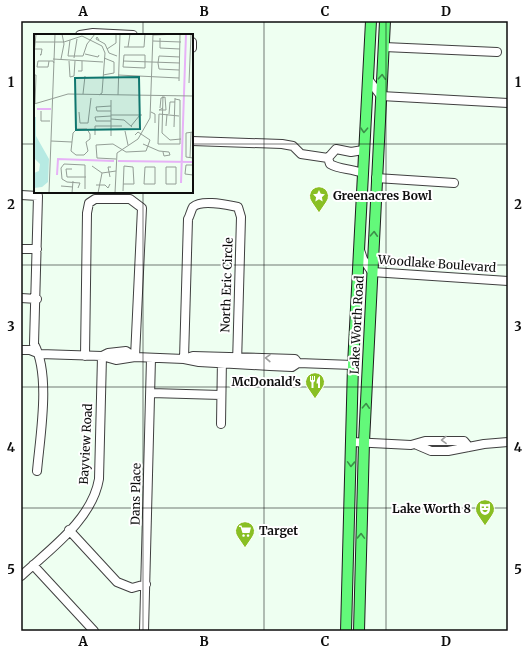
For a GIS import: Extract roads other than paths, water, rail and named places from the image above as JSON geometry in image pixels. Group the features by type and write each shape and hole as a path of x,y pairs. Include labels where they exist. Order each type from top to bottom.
{"main road":[{"name":"Lake Worth Road","path":"346,631 353,365 358,243 371,21"},
{"path":"379,21 384,47"},
{"name":"Lake Worth Road","path":"359,631 364,442 385,21"},
{"path":"366,100 374,107 371,163 376,178"},
{"path":"349,533 353,548 353,598 359,609"},
{"path":"347,607 353,614 354,631"}],"street":[{"path":"86,34 114,34"},
{"path":"384,47 498,52"},
{"path":"367,76 372,86 381,96 508,103"},
{"path":"193,141 282,144 293,146 301,154 328,158"},
{"path":"328,158 336,149 351,152 363,150"},
{"path":"328,158 330,164 335,167 353,169 362,173"},
{"path":"376,178 454,183"},
{"path":"21,195 38,196 37,299 34,344 40,354 44,398 37,471"},
{"path":"85,356 87,213 89,203 95,199 130,199 142,208 135,357"},
{"name":"North Eric Circle","path":"184,359 188,219 192,208 200,203 238,207 241,217 236,361"},
{"name":"Woodlake Boulevard","path":"358,243 363,259 372,272 508,281"},
{"path":"21,249 37,250"},
{"path":"21,298 37,299"},
{"path":"21,350 30,350 40,354 85,356 102,356 108,353 126,351 135,357 184,359 199,362 222,360 292,367 298,363 353,365"},
{"name":"Bayview Road","path":"21,576 85,514 95,494 98,483 102,356"},
{"name":"Dans Place","path":"144,631 151,358"},
{"path":"221,424 222,360"},
{"path":"151,393 221,395"},
{"path":"352,442 417,445 431,451 448,451 508,442"},
{"path":"69,530 117,582 132,588 146,584"},
{"path":"33,565 94,631"}],"place":[{"name":"Greenacres Bowl","path":"319,213"},
{"name":"McDonald's","path":"315,399"},
{"name":"Lake Worth 8","path":"485,526"},
{"name":"Target","path":"245,548"}]}
